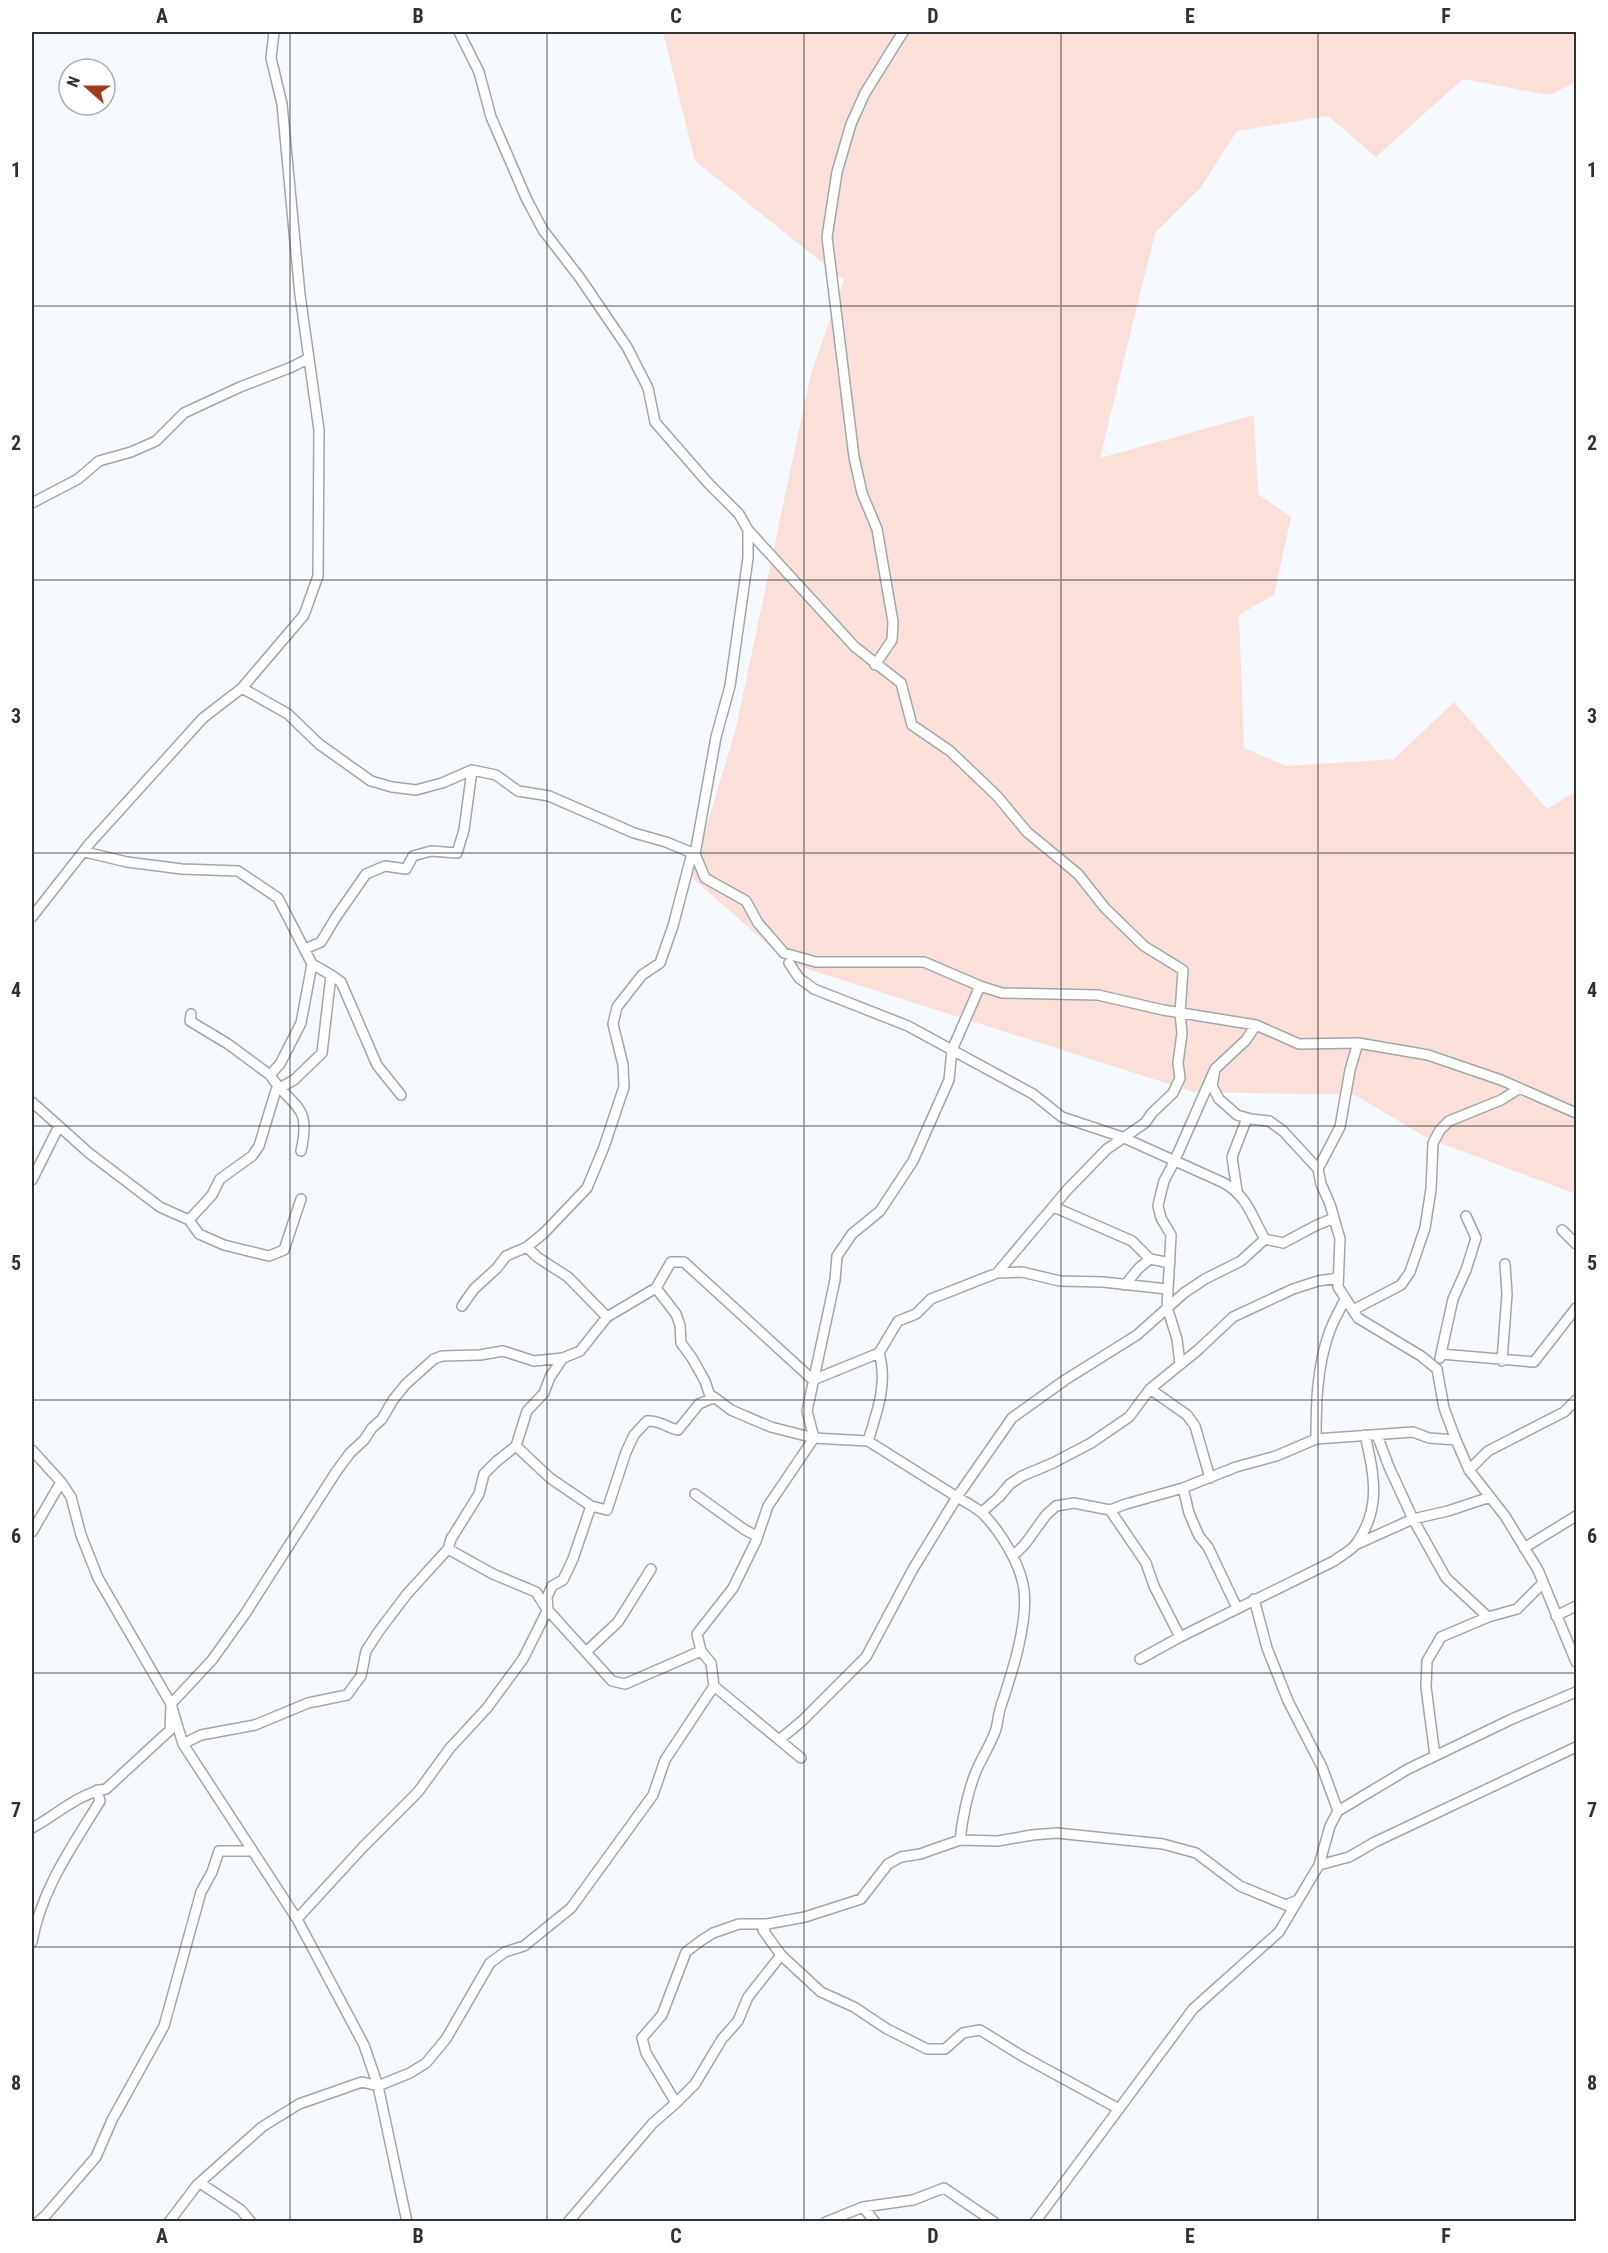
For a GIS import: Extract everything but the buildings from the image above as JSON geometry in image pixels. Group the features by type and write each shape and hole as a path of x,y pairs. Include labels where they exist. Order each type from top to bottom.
{"street":[{"path":"32,917 85,852 203,718 242,688 304,615 318,576 319,430 300,295 282,104 271,58 274,32"},
{"path":"459,32 479,72 491,117 527,200 543,230 580,278 627,347 648,388 655,422 709,484 739,514 748,530 827,618 875,664 901,684 912,725 950,751 997,796 1028,832 1078,874 1105,908 1144,946 1183,970 1180,1013 1182,1033 1178,1063 1180,1078 1173,1093 1145,1123 1107,1149 1068,1189 997,1273"},
{"path":"875,664 892,640 893,622 877,530 862,493 854,458 826,237 837,172 851,124 866,93 903,32"},
{"path":"32,503 78,479 99,461 131,452 156,441 184,413 309,358"},
{"path":"462,1306 474,1289 497,1268 506,1256 527,1247 544,1233 587,1188 604,1147 624,1088 623,1065 613,1024 617,1006 642,975 660,963 692,857 695,854 716,737 730,687 748,558 748,530"},
{"path":"242,688 288,714 319,744 371,781 392,788 416,790 442,783 472,770 496,775 518,791 549,796 634,833 666,842 695,854 705,878 746,901 758,923 784,953 816,962 924,962 1002,993 1098,996 1180,1013 1256,1025 1299,1044 1358,1043 1428,1055 1520,1088 1576,1113"},
{"path":"304,949 321,942 366,874 385,866 406,869 413,856 431,851 457,853 464,831 472,770"},
{"path":"85,852 128,862 182,869 238,871 278,898 312,964 342,982 377,1065 401,1095"},
{"path":"789,963 799,978 814,989 908,1026 1033,1094 1062,1118 1122,1137 1224,1183 1237,1191 1249,1207 1265,1239"},
{"path":"270,1076 280,1064 301,1023 312,964"},
{"path":"189,1220 212,1195 220,1179 252,1156 259,1146 276,1090 294,1080 322,1053 331,975"},
{"path":"169,2222 200,2183 262,2127 299,2104 362,2082 378,2086 410,2073 426,2063 446,2039 490,1963 505,1952 524,1946 572,1908 653,1795 665,1760 714,1686 711,1663 701,1651 697,1634 733,1588 768,1506 814,1438 807,1411 835,1280 837,1256 852,1234 880,1211 914,1161 949,1080 952,1050 980,986"},
{"path":"191,1014 190,1021 228,1044 270,1076 278,1088 298,1105 304,1118 300,1151"},
{"path":"1180,1364 1177,1339 1167,1307 1171,1235 1161,1218 1158,1206 1164,1181 1215,1069 1245,1040 1256,1025"},
{"path":"1318,1169 1340,1127 1350,1070 1358,1043"},
{"path":"1215,1069 1212,1086 1219,1099 1237,1115 1269,1120 1283,1131 1318,1169 1340,1239 1338,1287 1358,1318 1421,1356 1437,1369"},
{"path":"1353,1310 1401,1285 1410,1272 1425,1228 1431,1189 1433,1143 1440,1130 1449,1121 1501,1100 1520,1088"},
{"path":"32,1102 89,1153 160,1207 189,1220 199,1234 224,1245 269,1256 284,1250 301,1199"},
{"path":"1237,1191 1232,1156 1247,1118"},
{"path":"32,1180 59,1126"},
{"path":"1054,1207 1132,1241 1150,1259 1170,1263"},
{"path":"1466,1216 1476,1238 1467,1270 1453,1299 1437,1369 1444,1408 1469,1470 1505,1516 1543,1583 1576,1662"},
{"path":"1265,1239 1283,1243 1334,1218"},
{"path":"1562,1230 1576,1244"},
{"path":"779,1740 809,1714 866,1656 913,1569 957,1497 1012,1418 1065,1380 1137,1335 1167,1307 1205,1279 1241,1261 1265,1239"},
{"path":"527,1247 537,1257 568,1277 607,1317"},
{"path":"1125,1286 1138,1268 1150,1259"},
{"path":"32,1828 50,1819 73,1802 97,1790 106,1789 170,1730 171,1704 212,1660 336,1472 350,1453 382,1419 406,1384 434,1359 442,1356 480,1355 503,1351 534,1360 563,1358 580,1351 607,1317 656,1288 671,1262 684,1262 813,1380"},
{"path":"1502,1361 1507,1294 1505,1264"},
{"path":"813,1380 879,1353 898,1321 916,1314 931,1299 997,1273 1022,1272 1059,1281 1167,1289"},
{"path":"982,1512 1010,1484 1022,1476 1091,1443 1129,1417 1150,1389 1233,1317 1293,1289 1317,1281 1338,1278"},
{"path":"656,1288 676,1314 680,1324 681,1343 705,1381 711,1399"},
{"path":"1316,1439 1316,1396 1321,1364 1329,1332 1345,1299"},
{"path":"1441,1354 1534,1362 1576,1308"},
{"path":"868,1441 880,1405 882,1362 879,1353"},
{"path":"183,1744 201,1735 255,1725 308,1703 347,1695 361,1676 366,1651 379,1632 407,1594 448,1549 451,1539 479,1494 484,1474 516,1446 527,1412 544,1393 550,1377 563,1358"},
{"path":"1150,1389 1187,1415 1195,1426 1210,1478"},
{"path":"516,1446 550,1478 591,1506 607,1510 626,1452 634,1435 647,1421 656,1420 668,1428 678,1430 699,1404 714,1397 730,1410 771,1427 814,1438 868,1441 982,1512 997,1528 1012,1556 1024,1589 1022,1622 1010,1680 996,1728 964,1804 960,1840"},
{"path":"1469,1470 1488,1451 1564,1412 1576,1400"},
{"path":"1012,1556 1025,1544 1046,1515 1056,1506 1074,1503 1110,1510 1183,1488 1236,1467 1276,1456 1316,1439 1413,1432 1429,1438 1456,1440"},
{"path":"1355,1545 1367,1522 1375,1495 1365,1435"},
{"path":"1377,1435 1413,1520 1446,1578 1488,1617"},
{"path":"32,1450 61,1482 71,1497 81,1535 98,1578 171,1704 183,1744 250,1851 297,1919 364,2045 378,2086 407,2222"},
{"path":"32,1532 61,1482"},
{"path":"1183,1488 1189,1513 1199,1536 1208,1546 1237,1608"},
{"path":"695,1494 757,1536"},
{"path":"1140,1659 1254,1599 1334,1561 1355,1545 1413,1520 1490,1497"},
{"path":"297,1919 363,1847 418,1792 450,1748 487,1708 523,1659 548,1609 547,1597 552,1586 563,1580 573,1559 591,1506"},
{"path":"1110,1510 1146,1563 1154,1586 1180,1637"},
{"path":"1524,1548 1576,1516"},
{"path":"448,1549 493,1574 536,1592 548,1609 612,1681 625,1684 701,1651"},
{"path":"587,1651 618,1622 651,1569"},
{"path":"1435,1756 1426,1687 1427,1661 1441,1637 1488,1617 1517,1609 1543,1583"},
{"path":"1254,1599 1271,1659 1288,1701 1322,1767 1338,1811"},
{"path":"1556,1616 1576,1606"},
{"path":"714,1686 801,1758"},
{"path":"1035,2222 1193,2009 1279,1932 1319,1865 1329,1826 1338,1811 1408,1769 1512,1719 1576,1692"},
{"path":"1319,1865 1349,1857 1375,1842 1576,1747"},
{"path":"32,1942 35,1923 48,1890 100,1801 97,1790"},
{"path":"676,2103 646,2053 642,2038 662,2015 686,1952 713,1933 740,1924 767,1924 805,1917 861,1899 888,1864 901,1857 920,1854 960,1840 998,1841 1057,1833 1163,1844 1196,1854 1240,1886 1264,1897 1286,1905 1298,1900"},
{"path":"38,2222 96,2157 112,2120 164,2026 201,1892 212,1872 219,1851 250,1851"},
{"path":"767,1924 763,1930 781,1954 821,1992 854,2007 887,2029 927,2049 945,2049 963,2033 980,2030 1022,2056 1119,2109"},
{"path":"568,2222 653,2123 695,2084 722,2039 738,2022 748,1997 781,1954"},
{"path":"200,2183 241,2210 251,2222"},
{"path":"826,2222 863,2207 913,2200 944,2188 994,2222"},
{"path":"863,2207 875,2222"}],"shaded area":[{"path":"663,32 1576,32 1576,82 1549,95 1463,79 1376,157 1328,116 1237,131 1201,187 1155,233 1100,458 1254,415 1258,494 1291,517 1274,595 1239,615 1244,748 1287,766 1394,759 1454,702 1547,809 1576,791 1576,1194 1427,1138 1355,1095 1194,1092 789,963 691,877 735,732 811,373 844,280 695,161"}]}
